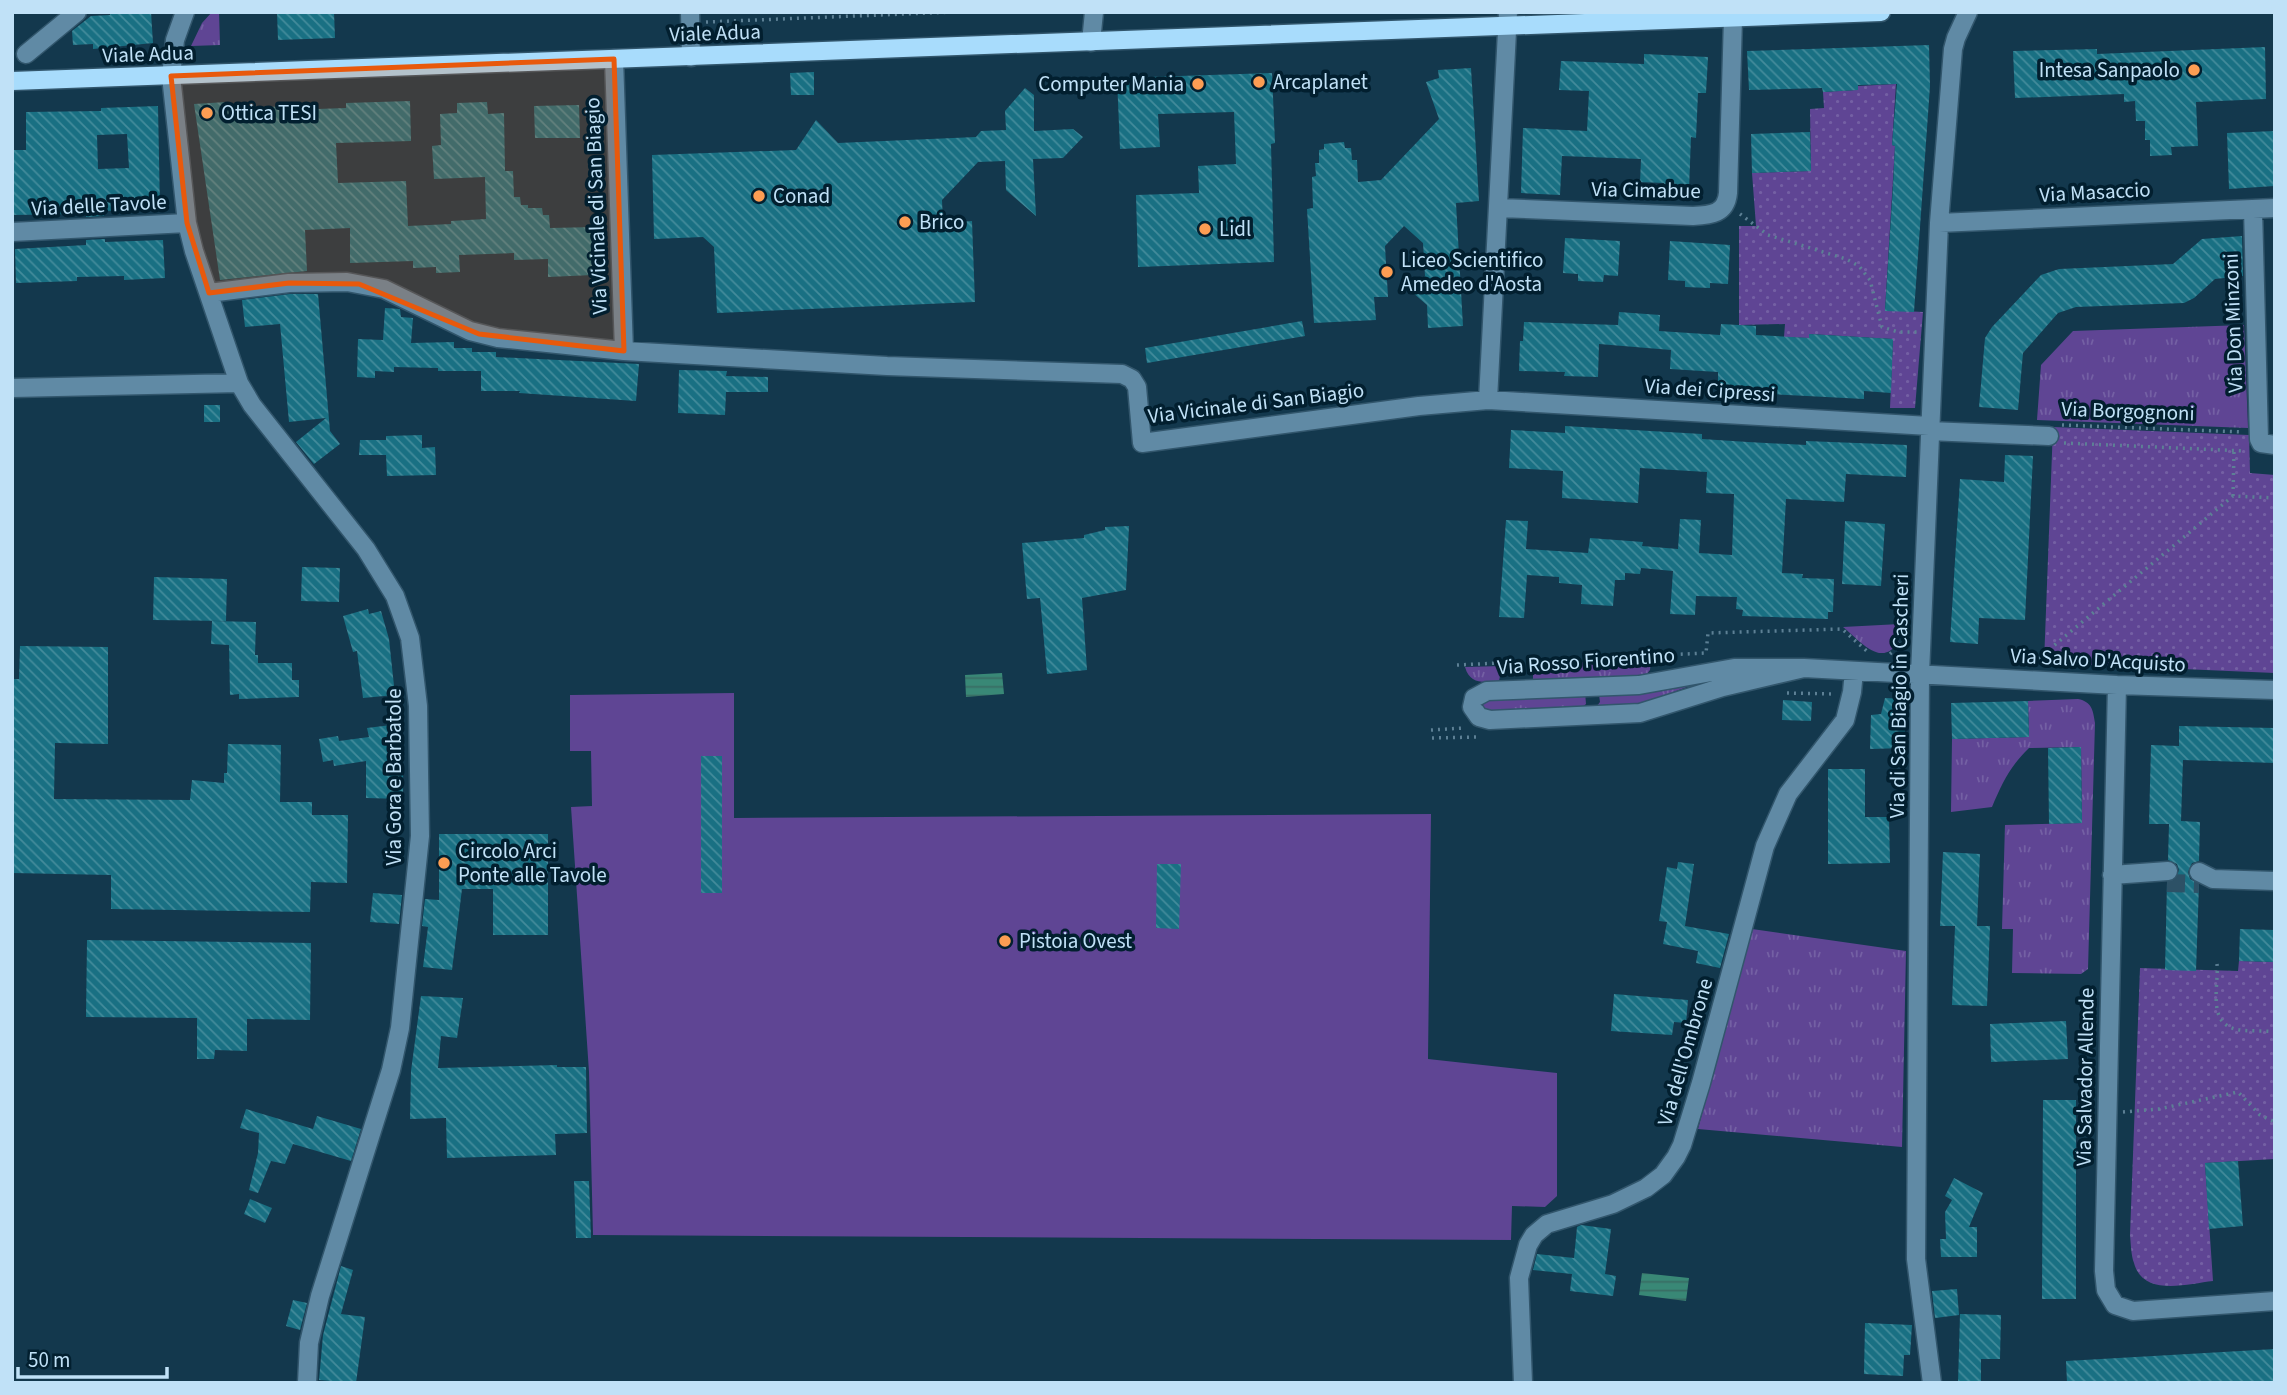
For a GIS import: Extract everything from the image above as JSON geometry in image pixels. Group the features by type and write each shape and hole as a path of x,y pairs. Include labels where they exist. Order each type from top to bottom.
{"main road":[{"name":"Viale Adua","path":"12,82 1091,42 1508,19 1733,18 1881,12"}],"street":[{"path":"26,54 77,12"},
{"name":"Via Gora e Barbatole","path":"185,12 175,40 171,76 187,223 194,251 239,383 256,411 377,564 395,596 410,638 418,706 420,836 400,1028 391,1070 320,1296 309,1343 307,1383"},
{"path":"1091,42 1094,12"},
{"name":"Via di San Biagio in Cascheri","path":"1931,1383 1916,1259 1920,674 1940,223 1953,49 1968,12"},
{"path":"690,17 691,57"},
{"name":"Via Cimabue","path":"1499,208 1693,216 1721,211 1727,200 1733,18"},
{"path":"1488,400 1508,19"},
{"name":"Via Vicinale di San Biagio","path":"614,59 624,351"},
{"path":"2253,208 2275,208"},
{"name":"Via Masaccio","path":"1940,223 2253,208"},
{"name":"Via Don Minzoni","path":"2253,208 2259,432"},
{"name":"Via delle Tavole","path":"12,232 187,223"},
{"name":"Via Vicinale di San Biagio","path":"209,293 289,283 338,282 359,284 393,293 479,334 624,351 883,366 1122,374 1132,379 1138,387 1142,443 1419,406 1488,400"},
{"path":"12,388 239,383"},
{"name":"Via dei Cipressi","path":"1488,400 2049,436"},
{"path":"2259,432 2261,443 2275,444"},
{"name":"Via Rosso Fiorentino","path":"1804,668 1723,687 1649,711 1595,716 1486,719 1479,717 1472,707 1476,695 1487,691 1648,684 1726,668 1804,668 1920,674"},
{"name":"Via dell'Ombrone","path":"1523,1383 1519,1278 1528,1245 1534,1235 1547,1224 1613,1204 1646,1188 1663,1175 1676,1157 1701,1083 1765,846 1788,794 1845,720 1854,671"},
{"name":"Via Salvo D'Acquisto","path":"1920,674 2117,685 2275,690"},
{"name":"Via Salvador Allende","path":"2117,685 2104,1272 2106,1290 2115,1305 2145,1312 2275,1301"},
{"path":"1594,687 1595,716"},
{"path":"2112,875 2148,871 2168,877"},
{"path":"2204,878 2275,881"}],"path":[{"path":"690,17 954,12"},
{"path":"1727,200 1743,217 1768,235 1846,259 1859,266 1870,280 1882,327 1898,332 1934,332"},
{"name":"Via Borgognoni","path":"2049,436 2049,424 2259,432"},
{"path":"2049,436 2049,442 2250,452"},
{"path":"2233,496 2234,451"},
{"path":"2044,653 2233,496 2275,498"},
{"path":"1457,664 1706,653 1708,634 1842,629 1876,656"},
{"path":"1883,656 1894,652 1900,645 1904,631"},
{"path":"2217,964 2219,1018 2225,1025 2235,1029 2275,1032"},
{"path":"2107,1113 2159,1109 2238,1092 2260,1115 2275,1122"}],"highlighted area":[{"path":"614,59 624,351 479,334 359,284 289,283 209,293 187,223 171,76"}],"green space":[{"path":"212,12 219,12 220,45 191,46 202,23"},
{"path":"1896,84 1885,310 1923,312 1915,408 1890,408 1893,339 1809,334 1809,338 1784,337 1785,324 1739,325 1739,226 1756,226 1752,173 1811,171 1810,109 1824,108 1823,92 1857,90 1858,86"},
{"path":"2244,325 2248,428 2037,420 2041,365 2073,331"},
{"path":"2053,427 2249,435 2250,473 2275,475 2275,673 2044,663"},
{"path":"1900,624 1898,642 1885,653 1872,650 1843,627"},
{"path":"1651,660 1650,670 1646,675 1536,682 1533,680 1533,664"},
{"path":"1502,666 1499,681 1488,682 1474,680 1465,667"},
{"path":"1713,677 1650,701 1630,705 1597,706 1600,702 1599,695"},
{"path":"1585,692 1586,704 1581,708 1487,712 1481,708 1481,697"},
{"name":"Pistoia Ovest","path":"734,693 734,818 1431,814 1428,1059 1557,1073 1557,1196 1545,1207 1512,1206 1511,1240 593,1235 589,1072 571,807 592,806 591,751 570,751 570,695"},
{"path":"2078,699 2091,707 2095,723 2088,969 2081,974 2012,973 2013,929 2002,929 2005,825 2082,823 2081,747 2029,748 2008,775 1992,807 1951,812 1952,739 2029,737 2028,701"},
{"path":"1752,929 1906,951 1902,1147 1698,1129"},
{"path":"2239,961 2275,962 2275,1159 2205,1163 2213,1281 2179,1286 2156,1284 2146,1281 2139,1274 2132,1257 2130,1235 2140,968 2238,971"}],"shaded area":[{"path":"1002,673 1004,694 966,697 965,675"},
{"path":"1642,1273 1689,1278 1686,1301 1639,1295"}],"building":[{"path":"110,12 151,12 153,43 93,49 93,44 73,45 72,31 91,16 110,15"},
{"path":"277,12 334,12 335,38 278,40"},
{"path":"1929,45 1930,86 1914,312 1885,311 1897,84 1858,85 1858,90 1823,92 1822,88 1749,90 1747,51"},
{"path":"2265,47 2266,99 2196,102 2198,146 2171,147 2172,155 2150,156 2150,140 2145,140 2145,121 2136,121 2135,101 2124,102 2124,94 2015,98 2013,51 2097,49 2097,54"},
{"path":"1644,54 1708,57 1706,93 1698,93 1696,138 1691,137 1689,190 1664,189 1664,183 1640,182 1641,159 1562,156 1560,195 1521,193 1523,128 1587,131 1589,91 1559,90 1561,61 1644,64"},
{"path":"1471,68 1479,201 1456,203 1463,326 1428,328 1427,305 1412,292 1425,276 1423,243 1404,226 1385,246 1388,297 1374,297 1376,320 1314,323 1307,209 1313,208 1312,177 1316,176 1315,163 1319,163 1319,150 1324,149 1324,144 1344,142 1345,148 1351,148 1352,160 1357,160 1358,182 1381,180 1439,119 1426,82 1439,78 1438,70"},
{"path":"814,72 814,95 791,95 790,73"},
{"path":"1272,73 1275,143 1271,144 1274,262 1138,267 1136,195 1199,193 1198,166 1236,164 1234,112 1158,114 1160,147 1120,149 1117,78"},
{"path":"1025,88 1034,95 1034,131 1073,129 1083,137 1063,158 1033,159 1036,216 1006,190 1005,161 978,162 942,200 943,223 972,221 975,302 717,313 714,247 703,237 654,239 652,155 796,150 816,120 838,143 976,137 981,131 1006,130 1005,111"},
{"path":"410,101 411,141 336,143 338,183 406,181 408,226 486,219 485,177 434,179 432,146 441,145 440,114 457,113 457,103 487,102 488,114 504,113 505,171 513,171 514,197 520,197 521,205 528,205 528,208 542,208 543,215 549,215 550,228 596,227 596,254 592,254 593,275 548,277 548,259 514,260 514,253 459,255 460,272 436,273 436,267 413,268 413,261 350,263 350,228 305,230 307,271 220,280 194,104 226,102 227,109 288,106 288,110 346,108 346,103"},
{"path":"579,105 580,138 535,138 534,106"},
{"path":"158,106 160,209 103,211 104,216 86,217 86,214 12,215 12,150 26,150 26,112 101,111 101,108","holes":["127,134 129,168 98,169 97,135"]},
{"path":"2275,131 2275,186 2229,189 2227,133"},
{"path":"1810,132 1811,171 1752,173 1751,134"},
{"path":"2242,236 2243,276 2215,279 2194,298 2184,303 2076,307 2058,313 2023,353 2018,410 1979,407 1985,338 2041,275 2059,269 2173,264 2202,239"},
{"path":"1565,238 1620,241 1618,276 1604,275 1603,282 1578,281 1578,274 1563,273"},
{"path":"105,239 105,242 163,240 165,278 124,280 124,276 77,277 77,281 16,283 15,249 86,245 86,240"},
{"path":"1670,241 1730,245 1728,284 1710,283 1710,288 1685,287 1685,281 1668,280"},
{"path":"290,294 318,294 330,431 340,444 314,464 296,442 326,418 289,422 280,324 245,327 242,300"},
{"path":"385,308 400,309 401,317 413,318 411,343 454,342 454,348 472,348 472,352 496,352 496,357 639,364 636,401 519,393 520,391 481,391 481,371 394,367 394,372 375,371 375,378 357,377 358,339 383,340"},
{"path":"1619,312 1660,315 1659,331 1720,335 1721,324 1756,326 1756,335 1809,338 1809,334 1893,339 1891,393 1864,391 1864,399 1771,394 1771,389 1718,386 1718,372 1670,369 1671,350 1599,344 1598,377 1564,376 1565,372 1519,371 1524,322 1618,325"},
{"path":"1302,321 1305,336 1147,363 1145,348"},
{"path":"679,370 727,371 726,376 768,377 768,392 726,392 725,415 678,413"},
{"path":"204,405 220,405 220,422 204,422"},
{"path":"1565,426 1702,434 1702,439 1748,442 1907,445 1906,477 1846,474 1844,502 1786,499 1782,573 1803,574 1802,578 1834,579 1833,612 1828,612 1828,619 1742,616 1743,610 1736,609 1737,597 1696,596 1695,615 1670,614 1673,571 1641,568 1640,574 1625,573 1625,580 1615,580 1613,606 1581,604 1582,585 1559,583 1559,577 1527,575 1524,618 1499,617 1506,520 1528,521 1526,549 1588,553 1590,538 1643,542 1642,546 1678,549 1680,519 1701,520 1699,553 1732,555 1734,494 1706,493 1707,472 1640,468 1638,503 1562,498 1563,471 1509,468 1511,430 1565,433"},
{"path":"422,435 422,448 435,447 436,475 387,476 386,455 359,455 360,440"},
{"path":"2005,455 2033,456 2025,620 1979,618 1978,644 1950,642 1960,479 2004,482"},
{"path":"1845,521 1885,524 1881,586 1842,584"},
{"path":"1129,526 1126,590 1082,598 1087,670 1047,674 1040,598 1027,599 1022,543 1084,538 1084,535 1105,530 1105,527"},
{"path":"302,567 340,568 339,602 301,601"},
{"path":"154,577 227,579 226,621 153,620"},
{"path":"368,609 369,614 381,611 389,639 395,695 363,698 357,651 353,652 343,616"},
{"path":"212,621 256,622 255,655 258,655 258,663 292,663 292,680 299,680 299,697 239,699 239,694 230,695 229,645 211,644"},
{"path":"20,646 108,647 108,744 55,743 54,799 190,800 192,780 224,783 228,744 281,745 280,802 312,802 312,815 348,815 347,883 311,882 310,912 111,909 111,875 12,873 12,679 19,679"},
{"path":"1885,698 1905,699 1905,748 1870,749 1871,715 1881,714"},
{"path":"1783,700 1812,702 1811,721 1782,720"},
{"path":"2028,701 2029,737 1952,739 1951,703"},
{"path":"399,724 403,799 366,798 366,761 334,766 333,760 323,762 319,739 338,736 339,741 369,737 367,728"},
{"path":"2179,726 2275,728 2275,763 2183,760 2181,821 2200,822 2199,861 2192,863 2188,872 2190,879 2199,884 2196,971 2165,970 2167,882 2175,880 2179,870 2177,864 2168,860 2169,824 2149,824 2151,745 2179,746"},
{"path":"2081,747 2082,823 2049,824 2048,748"},
{"path":"701,756 722,756 722,893 701,893"},
{"path":"1828,769 1865,769 1865,817 1889,817 1890,863 1828,864"},
{"path":"439,834 548,834 548,935 493,935 493,889 462,889 452,970 423,967 428,927 422,926 425,899 439,900"},
{"path":"1943,852 1980,854 1977,926 1990,926 1987,1006 1952,1005 1955,926 1940,926"},
{"path":"1678,862 1694,864 1685,926 1729,934 1720,968 1696,963 1698,951 1663,944 1667,922 1659,921 1667,867 1677,869"},
{"path":"1157,864 1181,864 1179,929 1156,928"},
{"path":"373,893 402,895 399,924 370,922"},
{"path":"2240,929 2275,930 2275,962 2239,961"},
{"path":"87,940 311,943 310,1020 247,1019 247,1051 215,1050 214,1059 197,1059 197,1018 86,1017"},
{"path":"1614,994 1688,1000 1686,1023 1674,1022 1672,1035 1611,1031"},
{"path":"421,996 463,998 457,1038 441,1036 438,1068 557,1065 586,1067 587,1133 555,1134 556,1155 447,1158 446,1118 410,1119 411,1071"},
{"path":"2066,1021 2068,1059 1991,1062 1990,1024"},
{"path":"2043,1100 2076,1100 2076,1299 2042,1299"},
{"path":"246,1109 313,1129 317,1116 361,1129 351,1161 293,1144 285,1164 271,1161 258,1193 249,1190 258,1153 259,1133 240,1128"},
{"path":"2238,1161 2243,1226 2209,1229 2205,1163"},
{"path":"1954,1178 1983,1193 1969,1227 1977,1227 1977,1257 1941,1257 1940,1239 1946,1239 1945,1212 1952,1200 1945,1196"},
{"path":"574,1181 589,1181 591,1238 576,1238"},
{"path":"250,1199 272,1208 265,1223 244,1214"},
{"path":"1581,1225 1611,1229 1605,1274 1616,1276 1613,1296 1570,1291 1572,1274 1533,1270 1537,1254 1574,1258 1577,1227"},
{"path":"341,1266 353,1270 341,1314 365,1317 356,1383 319,1380 323,1335"},
{"path":"1957,1289 1959,1315 1935,1318 1932,1291"},
{"path":"293,1300 307,1303 300,1330 286,1326"},
{"path":"1960,1314 2001,1315 2000,1359 1981,1359 1981,1383 1958,1383"},
{"path":"1865,1323 1912,1325 1910,1355 1904,1355 1903,1376 1864,1374"},
{"path":"2275,1349 2275,1381 2067,1383 2066,1361"}],"tunnel":[{"path":"2167,883 2199,884"}],"place":[{"name":"Intesa Sanpaolo","path":"2194,70"},
{"name":"Arcaplanet","path":"1259,82"},
{"name":"Computer Mania","path":"1198,84"},
{"name":"Ottica TESI","path":"207,113"},
{"name":"Conad","path":"759,196"},
{"name":"Brico","path":"905,222"},
{"name":"Lidl","path":"1205,229"},
{"name":"Liceo Scientifico Amedeo d'Aosta","path":"1387,272"},
{"name":"Circolo Arci Ponte alle Tavole","path":"444,863"},
{"name":"Pistoia Ovest","path":"1005,941"}]}
